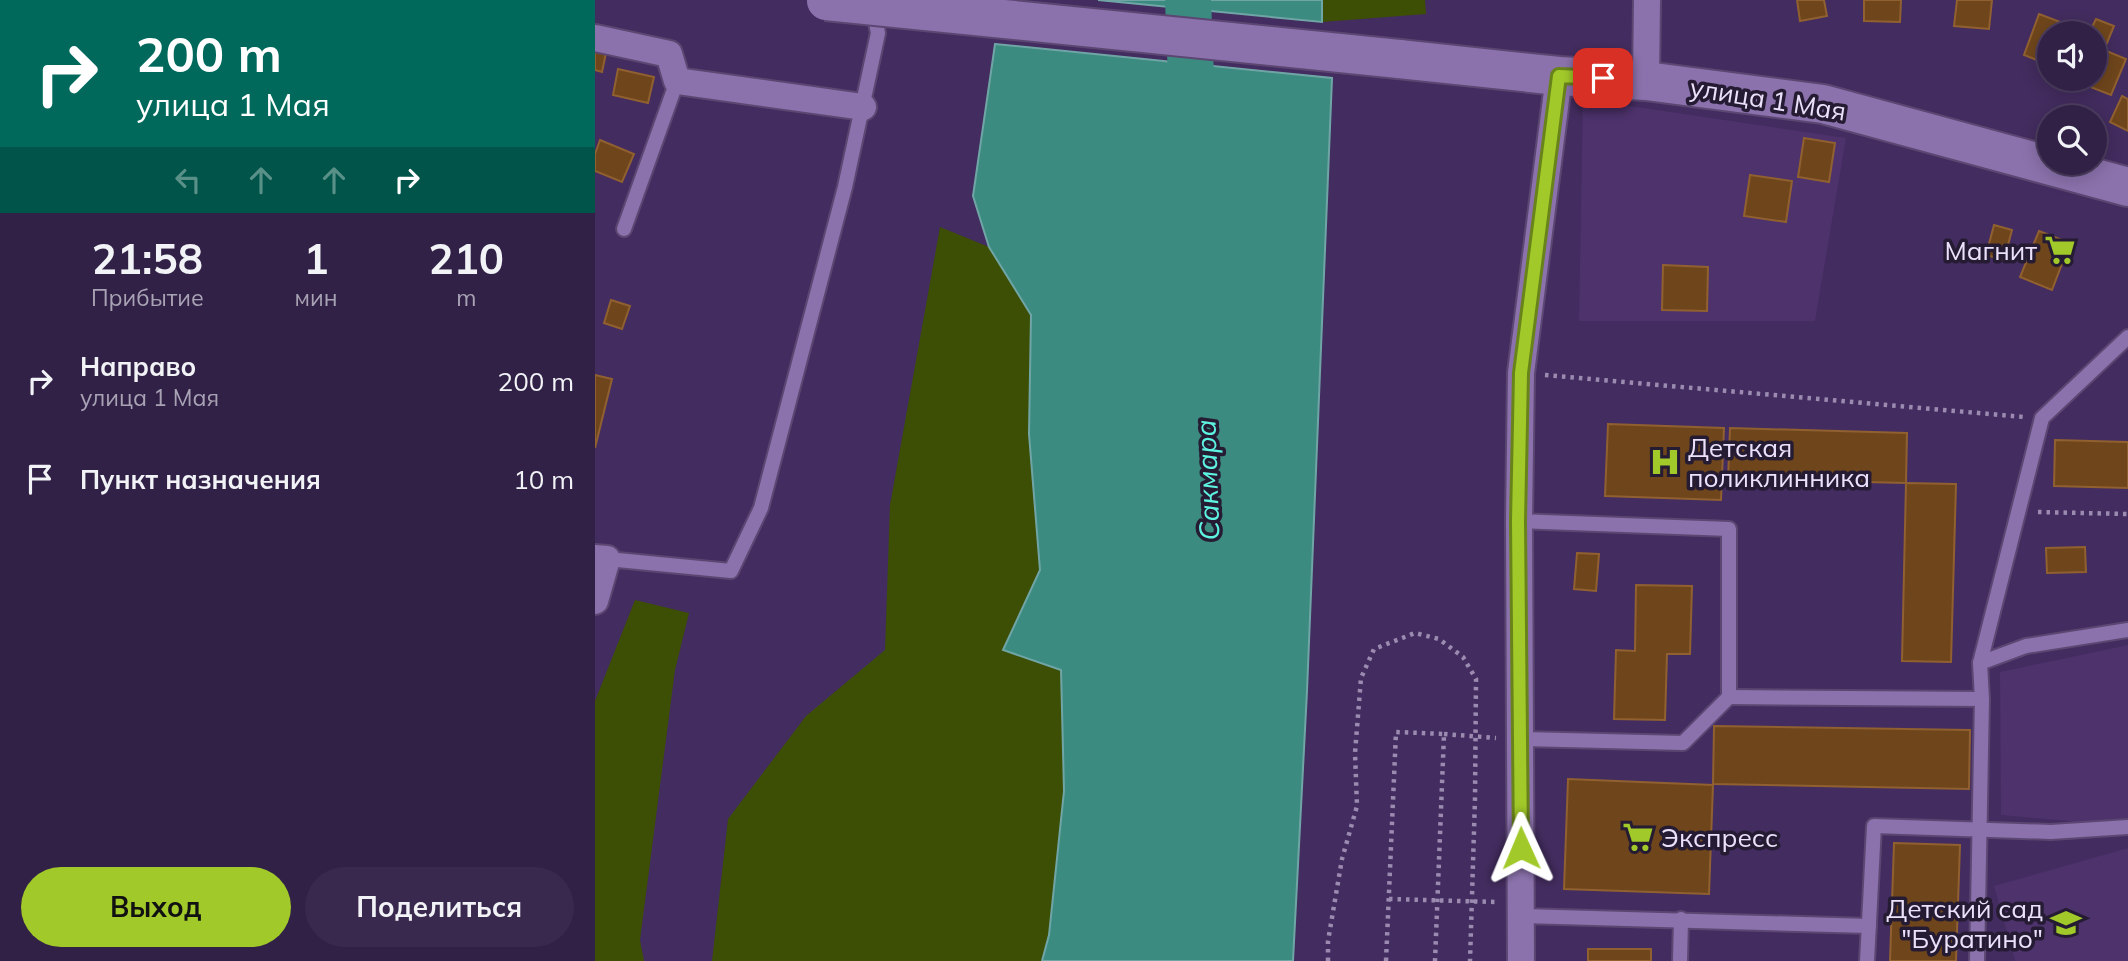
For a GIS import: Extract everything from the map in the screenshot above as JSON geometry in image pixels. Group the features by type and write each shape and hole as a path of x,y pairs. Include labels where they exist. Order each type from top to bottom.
{"main road":[{"name":"улица 1 Мая","path":"821,1 1559,76 1646,81 1823,104 2128,187"}],"street":[{"path":"1646,81 1647,0"},
{"path":"595,38 670,54 677,81 863,107"},
{"path":"1521,961 1518,521 1521,373 1559,76"},
{"path":"595,601 601,559"}],"lane":[{"path":"601,559 731,571 761,508 845,187 878,33 871,0"},
{"path":"624,229 677,81"},
{"path":"1976,961 1982,699 1980,663 2042,418 2128,337"},
{"path":"1518,521 1729,530 1729,697 1683,743 1519,739"},
{"path":"1980,663 2026,646 2128,629"},
{"path":"1729,697 1982,699"},
{"path":"1867,961 1874,826 2051,832 2128,827"},
{"path":"1522,909 1681,919 1869,926"},
{"path":"1680,961 1681,919"}],"path":[{"path":"1521,373 2042,418"},
{"path":"2019,512 2128,514"},
{"path":"1328,961 1328,941 1342,859 1357,807 1355,753 1361,678 1374,649 1415,633 1439,639 1463,657 1476,679 1470,961"},
{"path":"1386,961 1396,732 1519,739"},
{"path":"1435,961 1444,734"},
{"path":"1389,900 1472,901 1522,909"}],"shaded area":[{"path":"1322,0 1425,0 1426,14 1322,22"},
{"path":"1583,99 1846,138 1815,321 1579,321"},
{"path":"940,227 989,247 1031,315 1029,434 1040,570 1003,650 1061,670 1064,791 1049,935 1042,961 712,961 728,819 806,716 885,650 890,505"},
{"path":"635,600 689,613 675,670 640,940 644,961 595,961 595,701"},
{"path":"2128,645 2128,821 2091,823 2001,815 2000,672"},
{"name":"Детский сад \"Буратино\"","path":"2128,848 2128,961 2015,961 1994,886"}],"water":[{"path":"1098,0 1322,0 1322,22"},
{"path":"995,44 1332,78 1293,961 1042,961 1049,935 1064,791 1061,670 1003,650 1040,570 1029,434 1031,315 989,247 973,196"}],"building":[{"path":"1797,0 1824,0 1827,16 1800,21"},
{"path":"1864,0 1901,0 1900,22 1864,21"},
{"path":"1957,0 1992,0 1989,29 1954,26"},
{"path":"2039,14 2058,21 2037,21 2037,60 2024,55"},
{"path":"2107,23 2114,26 2107,43"},
{"path":"595,51 606,53 602,72 595,70"},
{"path":"2107,51 2126,59 2111,95 2101,91 2107,91"},
{"path":"618,69 654,77 648,103 613,95"},
{"path":"2122,96 2128,99 2128,131 2110,122"},
{"path":"1804,138 1835,143 1829,182 1798,177"},
{"path":"600,140 634,154 622,182 595,171 595,154"},
{"path":"1750,175 1792,181 1786,222 1744,216"},
{"path":"1994,225 2012,230 2004,260 1986,255"},
{"path":"2039,231 2070,243 2052,290 2020,277"},
{"path":"1663,265 1708,267 1707,311 1662,310"},
{"path":"611,300 630,306 622,329 604,323"},
{"path":"595,375 612,379 595,448"},
{"name":"Детская поликлинника","path":"1608,424 1724,428 1721,500 1605,496"},
{"path":"1730,428 1907,433 1906,483 1728,479"},
{"path":"2055,440 2128,442 2128,488 2054,486"},
{"path":"1906,483 1956,484 1951,662 1902,661"},
{"path":"2085,547 2086,572 2047,573 2046,548"},
{"path":"1577,553 1599,554 1596,591 1574,589"},
{"path":"1636,585 1692,586 1690,654 1667,654 1665,720 1614,719 1616,650 1635,651"},
{"path":"1714,726 1970,730 1969,789 1713,784"},
{"name":"Экспресс","path":"1568,779 1713,785 1709,894 1564,889"},
{"path":"1894,843 1960,845 1956,961 1890,961"},
{"path":"1588,949 1651,949 1651,961 1588,961"}],"waterway":[{"name":"Сакмара","path":"1188,0 1193,127"}],"place":[{"name":"Магнит","path":"2060,250"},
{"name":"Детская поликлинника","path":"1665,462"},
{"name":"Экспресс","path":"1638,837"},
{"name":"Детский сад \"Буратино\"","path":"2066,923"}],"route":[{"path":"1521,848 1518,521 1521,373 1559,76 1603,78"}]}
